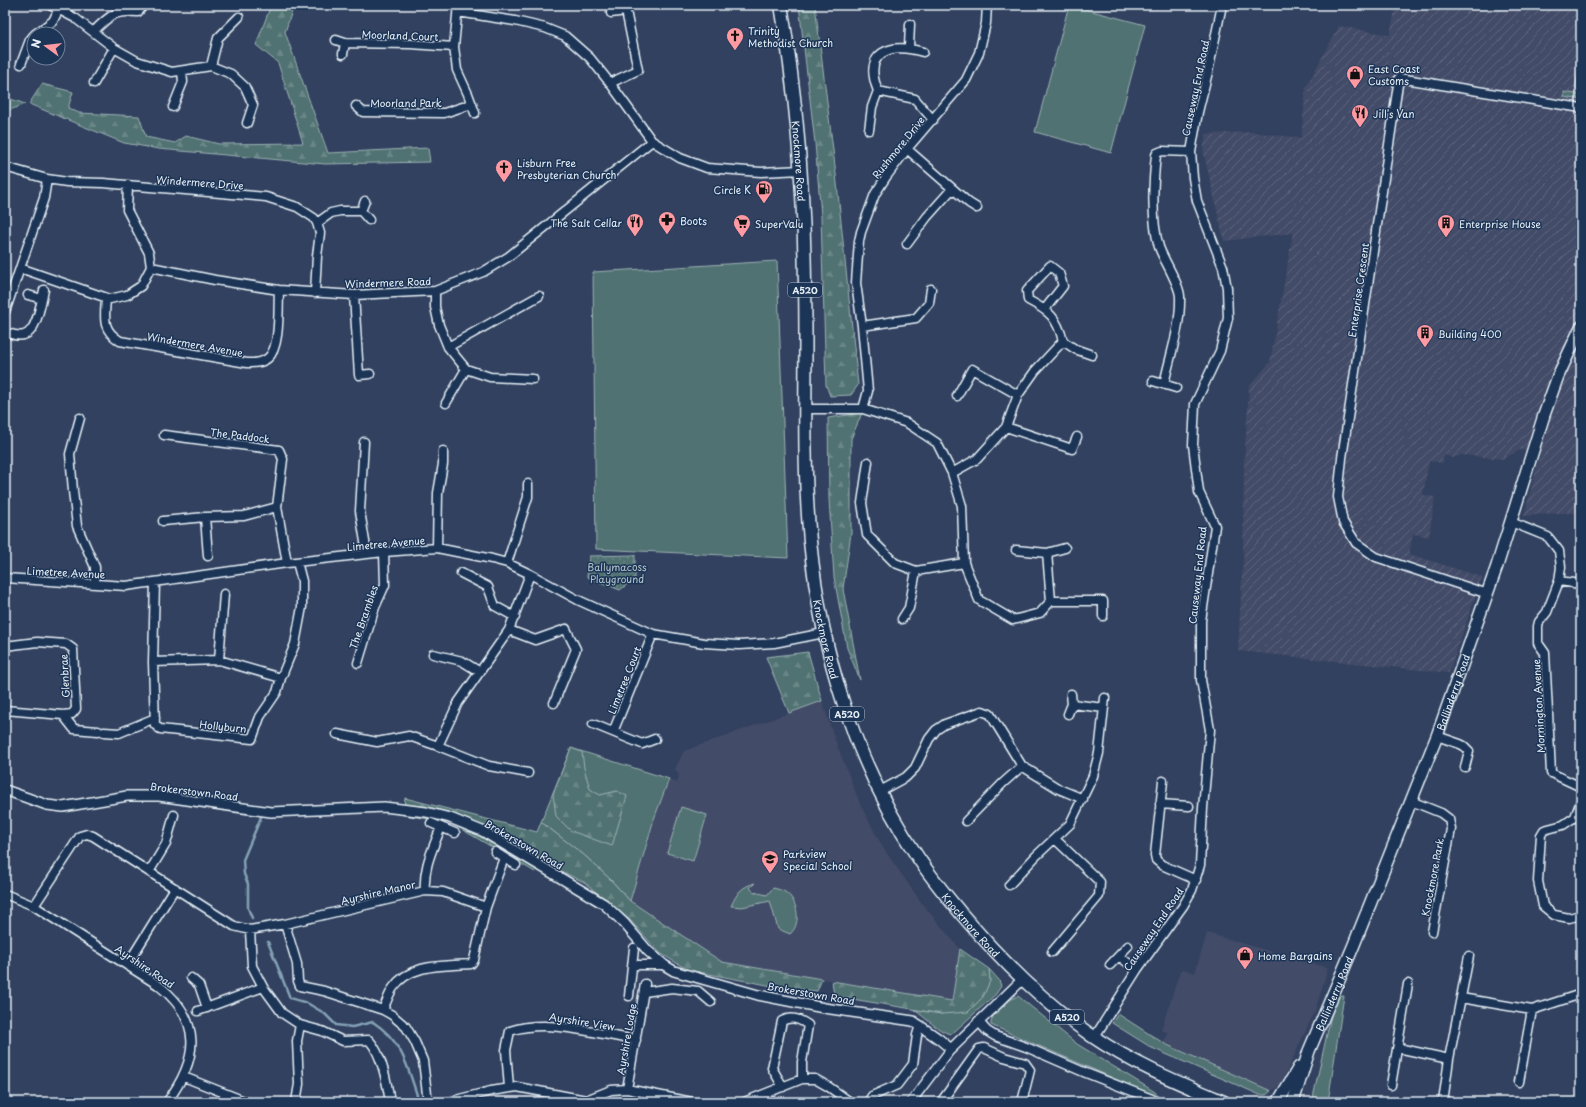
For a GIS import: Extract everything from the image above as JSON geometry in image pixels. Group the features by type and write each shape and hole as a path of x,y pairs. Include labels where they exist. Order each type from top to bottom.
{"main road":[{"name":"Knockmore Road","path":"781,5 790,64 802,170 808,512 816,590 824,633 848,718 880,791 919,859 944,893 979,934 1022,980 1094,1038 1160,1075 1224,1102"},
{"name":"Ballinderry Road","path":"1293,1102 1308,1051 1353,947 1437,736 1488,594 1544,415 1558,376 1581,327"},
{"name":"Ballinderry Road","path":"1278,1102 1308,1051"}],"street":[{"path":"50,5 94,31 114,48 137,61 172,72 210,66 231,74 245,87 253,105 247,123"},
{"path":"94,31 107,17 121,11 138,12 144,5"},
{"name":"Rushmore Drive","path":"863,409 868,391 862,326 856,283 861,232 875,194 907,149 966,80 979,53 986,23 986,5"},
{"name":"Causeway End Road","path":"1094,1038 1137,970 1182,906 1196,880 1200,865 1203,808 1210,730 1201,680 1202,621 1215,526 1199,492 1193,446 1194,411 1195,404 1220,351 1228,318 1227,288 1223,267 1196,201 1191,152 1198,112 1222,5"},
{"path":"46,26 53,21 59,9"},
{"path":"475,114 457,70 454,47 458,9 545,28 565,36 590,58 652,140 680,158 707,168 761,172 802,170"},
{"path":"610,83 638,70 626,11 611,13"},
{"path":"210,66 218,38 239,17"},
{"path":"909,48 910,24"},
{"name":"Moorland Court","path":"336,40 345,43 411,44 454,47"},
{"path":"343,54 345,43"},
{"path":"94,83 114,48"},
{"path":"869,130 872,107 878,91 874,81 874,66 879,55 889,49 909,48 923,52"},
{"path":"21,64 26,51"},
{"path":"173,107 183,82 182,71"},
{"name":"Enterprise Crescent","path":"1488,594 1376,557 1356,543 1343,522 1338,497 1342,458 1399,78 1581,108"},
{"path":"878,91 914,99 933,120"},
{"name":"Moorland Park","path":"356,106 361,116 444,113 472,104"},
{"name":"Windermere Road","path":"151,267 215,280 279,290 354,295 435,291 483,272 508,256 652,140"},
{"path":"907,149 952,189 977,208"},
{"path":"1164,384 1178,325 1181,296 1159,247 1153,194 1156,155 1162,151 1191,152"},
{"name":"Windermere Drive","path":"5,167 47,179 266,197 297,207 314,218 317,223"},
{"path":"5,312 44,198 47,179"},
{"path":"20,268 110,299 127,295 141,286 151,267 149,253 126,210 128,186"},
{"path":"906,244 927,217 952,189"},
{"path":"361,211 365,201"},
{"path":"316,293 317,256 320,233 317,223 331,213 340,211 361,211 369,220"},
{"path":"1045,309 1062,286 1059,274 1050,266 1027,291 1028,300 1045,309 1059,326 1063,341 1075,349 1092,355"},
{"path":"862,326 916,318 929,303 931,289"},
{"name":"Windermere Avenue","path":"106,298 106,324 110,334 120,341 247,363 261,362 269,357 273,351 276,342 279,290"},
{"path":"435,291 435,306 439,325 448,347 466,369 490,377 533,379"},
{"path":"5,332 15,335 25,335 31,330 37,318 43,294 28,294"},
{"path":"354,295 359,375 370,374"},
{"path":"448,347 539,296"},
{"path":"952,473 977,459 1006,427 1018,395 1035,371 1063,341"},
{"path":"446,403 466,369"},
{"path":"957,396 972,369 1018,395"},
{"path":"1153,381 1176,388"},
{"path":"806,409 863,409 907,423 937,443 952,473 962,506 964,563 979,600 1013,620 1040,612 1051,600 1046,553"},
{"path":"80,418 70,454 73,491 77,526 95,567 95,583"},
{"path":"1006,427 1072,449 1076,437"},
{"name":"The Paddock","path":"164,435 279,450 283,459 276,507 287,563"},
{"path":"364,442 360,511 367,554"},
{"path":"437,548 438,493 443,464 443,451"},
{"path":"868,462 862,503 867,535 895,563 916,571 964,563"},
{"path":"507,563 528,497 528,484"},
{"path":"163,521 205,517 244,516 276,507"},
{"path":"205,517 208,556"},
{"name":"Mornington Avenue","path":"1511,522 1548,537 1559,551 1561,567 1559,581 1547,612 1539,622 1538,644 1545,653 1551,773 1581,787"},
{"name":"Limetree Avenue","path":"5,578 126,586 287,563 384,552 437,548 507,563 578,600 653,634 704,643 739,645 774,643 824,633"},
{"path":"1016,550 1046,553 1065,548"},
{"name":"The Brambles","path":"358,663 375,607 385,586 384,552"},
{"name":"Hollyburn","path":"155,718 155,725 160,729 252,739 260,716 277,692 295,644 302,606 302,581 296,562"},
{"path":"902,619 909,608 916,571"},
{"path":"461,573 488,588 495,606 515,617"},
{"path":"438,746 458,702 509,630 530,574"},
{"path":"1559,581 1581,584"},
{"path":"5,710 63,715 74,729 119,733 155,718 153,662 155,582"},
{"path":"219,660 224,594"},
{"path":"1051,600 1102,601 1103,616"},
{"path":"509,630 535,640 566,629 576,649 554,703"},
{"name":"Limetree Court","path":"613,732 653,634"},
{"name":"Glenbrae","path":"5,646 37,642 66,644 73,649 76,709 72,714 63,715"},
{"path":"433,654 462,661 480,672"},
{"path":"153,662 219,660 281,678"},
{"path":"1068,714 1072,704 1071,694"},
{"path":"1009,885 1036,856 1070,824 1083,799 1093,776 1099,754 1105,698"},
{"path":"1072,704 1104,708"},
{"path":"880,791 906,777 915,768 929,739 936,730 945,724 982,711 990,714 1022,766 1060,789 1083,799"},
{"path":"593,724 642,744 655,739"},
{"path":"337,734 377,742 409,736 490,766 528,773"},
{"path":"1437,736 1464,746 1469,752 1465,767"},
{"path":"966,821 1022,766"},
{"path":"1163,781 1155,855 1156,860 1162,865 1196,880"},
{"name":"Brokerstown Road","path":"5,790 47,805 63,807 127,796 159,796 271,812 384,808 426,812 450,818 482,830 604,904 624,923 648,951 664,965 674,970 758,995 824,1008 904,1018 920,1025 951,1049"},
{"name":"Knockmore Park","path":"1411,801 1441,813 1449,820 1451,829 1432,932"},
{"path":"1581,801 1575,817 1563,825 1544,830 1541,835 1538,881 1543,906 1554,915 1569,918 1581,915"},
{"path":"1160,804 1189,806"},
{"path":"149,872 166,844 174,815"},
{"path":"431,823 454,833"},
{"path":"425,891 424,877 428,860 441,827"},
{"path":"34,906 80,836 86,834 93,836 234,926 250,930 252,966 263,987 282,1013 300,1025 322,1031 343,1041 369,1040 374,1045 386,1078 390,1102"},
{"path":"1052,952 1099,896 1100,882 1055,839"},
{"path":"495,852 516,865"},
{"path":"383,1010 393,988 403,977 416,970 471,964 474,960 486,907 504,858"},
{"path":"128,965 175,888"},
{"name":"Ayrshire Manor","path":"250,930 285,924 425,891 443,892 486,907"},
{"name":"Ayrshire Road","path":"5,894 34,906 128,965 170,994 185,1015 190,1029 191,1043 189,1061 184,1077 167,1102"},
{"path":"285,924 297,964 298,981 300,986 324,991 383,1010 392,1015 406,1027 415,1042 423,1061 428,1102"},
{"path":"1110,965 1128,946"},
{"path":"629,996 634,948"},
{"path":"1119,956 1137,970"},
{"path":"1443,1102 1469,956"},
{"path":"632,965 664,965"},
{"path":"191,978 199,985 207,1008"},
{"path":"911,1102 951,1049 978,1021 1022,980"},
{"path":"1392,1085 1408,984"},
{"path":"198,1011 263,987"},
{"name":"Ayrshire Lodge","path":"627,1089 644,988 672,988 698,991 711,1002"},
{"path":"1461,998 1532,1010 1540,1009 1581,994"},
{"path":"1519,1082 1532,1010"},
{"path":"783,1087 772,1068 782,1021 788,1018 802,1020 808,1025 802,1062 802,1079"},
{"path":"978,1021 994,1036 1026,1047 1152,1099"},
{"path":"296,1102 299,1084 297,1041 300,1025"},
{"name":"Ayrshire View","path":"509,1088 506,1050 510,1031 519,1028 545,1025 636,1040"},
{"path":"868,1102 872,1096 897,1085 913,1064 920,1025"},
{"path":"941,1102 978,1049 984,1048 1004,1057 1025,1063 1030,1070 1022,1102"},
{"path":"1398,1048 1450,1059"},
{"path":"184,1077 247,1102"},
{"path":"744,1102 802,1079 815,1079 850,1102"},
{"path":"450,1102 509,1088 517,1088 560,1099 586,1101 611,1090 627,1089 676,1101 692,1102"}],"shaded area":[{"path":"1396,5 1581,5 1581,513 1524,516 1540,454 1520,450 1503,459 1461,455 1453,458 1444,455 1443,463 1429,461 1423,495 1435,497 1429,537 1413,534 1409,554 1482,577 1449,673 1238,651 1243,558 1244,463 1249,387 1270,362 1293,233 1224,241 1203,150 1206,134 1251,132 1301,138 1306,87 1339,26 1390,35"},
{"name":"Parkview Special School","path":"822,701 834,737 860,804 883,848 921,902 960,949 952,1001 722,962 630,901 654,819 669,779 677,783 679,775 675,769 684,751"},
{"path":"1207,933 1328,968 1315,1011 1280,1086 1271,1091 1163,1042 1169,1033 1161,1030 1180,971 1183,969 1195,973"}],"green space":[{"path":"271,5 294,5 285,32 328,153 428,148 430,162 325,164 159,149 124,143 29,104 42,84 73,92 68,108 79,113 139,116 146,137 175,143 186,136 219,144 303,143 278,63 256,45"},
{"path":"799,5 815,5 836,174 858,385 851,395 830,396 826,385 821,216 815,143"},
{"path":"1069,5 1145,25 1111,153 1035,132"},
{"path":"1581,58 1581,89 1575,89"},
{"path":"1564,92 1581,95 1581,100 1564,97"},
{"path":"5,97 25,104 5,112"},
{"path":"777,261 788,558 596,549 593,272"},
{"path":"862,413 851,439 851,533 843,589 860,680 847,648 834,577 829,499 828,418"},
{"name":"Ballymacoss Playground","path":"635,555 635,578 620,590 587,577 589,556"},
{"path":"808,652 822,701 789,713 766,657"},
{"path":"571,748 669,779 654,819 630,901 610,879 584,855 541,822"},
{"path":"571,748 582,752 584,768 590,789 600,795 617,791 627,796 612,846 571,831 556,816 553,794"},
{"path":"405,798 537,832 541,822 584,855 610,879 630,901 722,962 822,979 817,991 783,988 688,970 660,953 629,919 584,882 541,862 535,872 449,822 403,815"},
{"path":"681,807 707,815 693,861 667,853"},
{"path":"755,883 750,888 754,892 767,895 773,888 785,892 793,901 797,912 797,918 794,930 790,934 778,929 770,901 742,907 731,906 735,897 740,891 746,886"},
{"path":"960,949 989,969 990,981 983,997 968,1012 942,1014 834,996 832,981 952,1001"},
{"path":"989,969 999,980 1001,986 996,994 950,1034 936,1027 914,1010 942,1014 990,981"},
{"path":"1336,993 1344,996 1328,1102 1312,1102"},
{"path":"1018,996 1077,1044 1155,1092 1159,1098 991,1025 991,1021 996,1012 1010,1000"},
{"path":"1118,1014 1165,1044 1271,1091 1266,1095 1260,1095 1152,1048 1112,1023"}],"waterway":[{"path":"252,918 248,908 248,884 244,874 243,860 261,817"},
{"path":"268,942 290,998 307,1003 324,1013 336,1025 352,1027 373,1022 383,1029 391,1037 402,1054 417,1095"}],"place":[{"name":"Trinity Methodist Church","path":"735,51"},
{"name":"East Coast Customs","path":"1355,89"},
{"name":"Jill's Van","path":"1360,128"},
{"name":"Lisburn Free Presbyterian Church","path":"504,183"},
{"name":"Circle K","path":"764,204"},
{"name":"Boots","path":"667,235"},
{"name":"The Salt Cellar","path":"635,237"},
{"name":"SuperValu","path":"742,238"},
{"name":"Enterprise House","path":"1446,238"},
{"name":"Building 400","path":"1425,348"},
{"name":"Parkview Special School","path":"770,874"},
{"name":"Home Bargains","path":"1245,970"}]}
